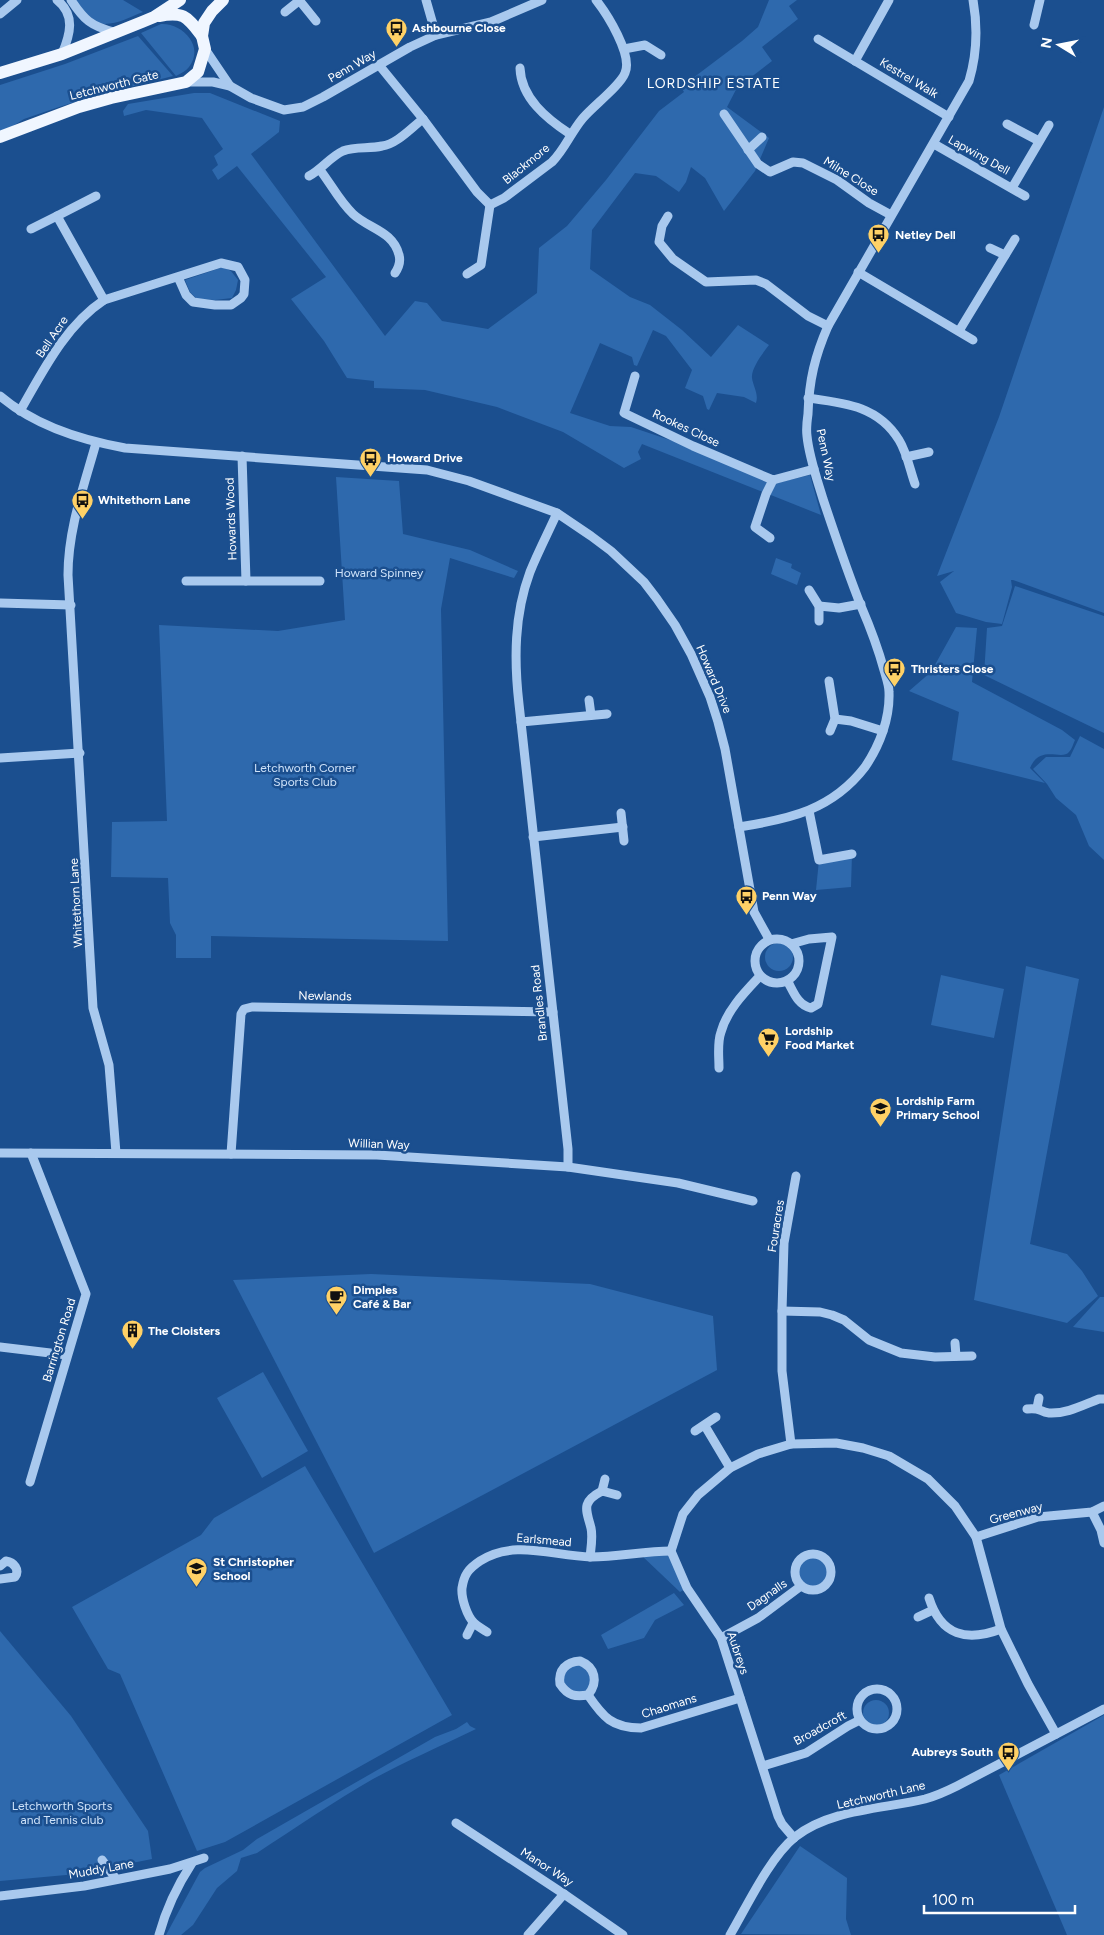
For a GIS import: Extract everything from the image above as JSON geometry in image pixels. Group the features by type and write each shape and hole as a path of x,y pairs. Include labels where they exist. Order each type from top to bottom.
{"main road":[{"path":"154,17 180,0"},
{"path":"186,82 198,72 205,49 202,36 204,24 223,0"},
{"path":"0,73 62,54 154,17 175,13 189,20 202,36"},
{"name":"Letchworth Gate","path":"0,137 79,107 186,82"}],"street":[{"path":"0,14 17,0"},
{"path":"58,0 64,5 70,18 70,35 62,54"},
{"path":"71,0 86,20 100,28 114,32"},
{"path":"286,12 299,0 316,21"},
{"path":"426,0 436,35"},
{"name":"Blackmore","path":"490,205 504,198 552,162 562,150 570,134 625,74 627,60 624,48 604,10 596,0"},
{"path":"855,61 889,0"},
{"name":"Penn Way","path":"739,827 773,821 809,811 836,795 859,775 876,748 883,732 889,707 889,689 877,646 860,604 814,469 807,436 808,398 814,362 828,326 969,81 974,62 977,28 973,0"},
{"path":"1034,25 1040,0"},
{"name":"Penn Way","path":"186,82 213,82 230,86 251,98 284,110 303,107 323,98 410,47 436,35 491,22 538,1"},
{"name":"Kestrel Walk","path":"818,39 949,117"},
{"path":"624,48 645,44 661,55"},
{"name":"Penn Way","path":"205,49 230,86"},
{"path":"379,64 424,119 477,192 490,205 481,265 467,274"},
{"path":"520,68 520,80 526,93 549,120 570,134"},
{"name":"Milne Close","path":"724,114 758,164 770,172 793,162 810,165 891,215"},
{"path":"309,176 320,170 329,160 345,150 384,146 392,143 424,119"},
{"path":"1007,124 1039,141"},
{"name":"Lapwing Dell","path":"1012,188 1049,125"},
{"path":"748,150 762,137"},
{"name":"Lapwing Dell","path":"934,144 1025,196"},
{"path":"320,170 353,214 393,241 400,258 400,263 395,273"},
{"path":"31,229 96,196"},
{"path":"57,216 104,300"},
{"path":"668,216 662,226 658,242 690,272 706,282 756,280 766,284 802,313 828,326"},
{"path":"959,331 1015,239"},
{"path":"990,248 1004,255"},
{"name":"Bell Acre","path":"20,411 74,326 89,311 104,300 222,263 234,265 241,270 245,280 244,294 231,305 197,303 188,299 178,277"},
{"path":"858,272 973,340"},
{"name":"Rookes Close","path":"635,376 624,413 693,446 773,480"},
{"name":"Howard Drive","path":"0,396 20,411 66,434 96,443 124,448 427,470 470,481 557,513 591,536 627,565 644,582 675,624 703,680 726,750 754,912 769,940"},
{"path":"808,398 847,403 877,415 899,440 915,484"},
{"name":"Whitethorn Lane","path":"96,443 72,530 68,554 93,1008 109,1065 116,1153"},
{"path":"906,457 929,452"},
{"name":"Howards Wood","path":"242,456 246,582"},
{"path":"770,538 755,527 766,494 773,480 814,469"},
{"name":"Brandles Road","path":"557,513 530,572 518,621 515,659 568,1149 568,1167"},
{"path":"186,581 320,582"},
{"path":"809,590 820,606 819,621"},
{"path":"0,602 71,605"},
{"path":"820,606 839,608 860,604"},
{"path":"829,681 835,719 830,731"},
{"path":"589,700 591,715"},
{"path":"521,722 606,714"},
{"path":"835,719 851,721 883,732"},
{"path":"0,758 80,753"},
{"path":"809,811 819,860 852,854"},
{"path":"621,812 624,841"},
{"path":"533,837 622,827"},
{"path":"788,982 804,1006 812,1008 818,1004 832,937 809,939 791,944"},
{"path":"779,939 791,944 796,950 800,959 799,967 796,974 788,982 773,984 760,976 754,962 760,948 769,940 779,939"},
{"path":"719,1068 718,1050 721,1032 728,1016 742,995 760,976"},
{"name":"Newlands","path":"231,1154 241,1014 244,1009 252,1007 553,1012"},
{"name":"Willian Way","path":"0,1153 377,1155 568,1167 678,1183 753,1201"},
{"name":"Barrington Road","path":"30,1482 86,1294 31,1153"},
{"name":"Fouracres","path":"792,1444 782,1370 782,1311 784,1243 796,1176"},
{"path":"782,1311 820,1312 832,1315 844,1320 869,1340 901,1353 916,1356 972,1356"},
{"path":"955,1343 956,1356"},
{"path":"0,1347 67,1355"},
{"path":"1038,1408 1039,1398"},
{"path":"1027,1409 1038,1408 1046,1413 1059,1413 1098,1399 1104,1399"},
{"path":"695,1431 716,1417"},
{"path":"704,1426 730,1468"},
{"path":"671,1551 683,1514 698,1495 730,1468 758,1454 792,1444 836,1443 863,1448 889,1456 928,1479 955,1506 976,1538 1002,1629 1028,1684 1056,1734"},
{"path":"602,1491 605,1479"},
{"path":"590,1557 591,1529 586,1509 590,1498 602,1491 617,1495"},
{"name":"Greenway","path":"976,1538 1038,1517 1092,1512 1104,1506"},
{"path":"1092,1512 1101,1530 1104,1544"},
{"name":"Earlsmead","path":"474,1623 461,1594 463,1580 468,1569 483,1559 502,1551 517,1549 590,1557 619,1556 648,1551 671,1551"},
{"name":"Aubreys","path":"671,1551 687,1588 722,1638 778,1816 794,1838"},
{"name":"Dagnalls","path":"817,1554 828,1561 831,1568 827,1584 820,1589 812,1591 801,1586 796,1580 794,1570 799,1560 805,1555 817,1554"},
{"path":"0,1566 6,1561 12,1562 17,1573 15,1577 0,1579"},
{"name":"Dagnalls","path":"722,1638 758,1618 801,1586"},
{"path":"929,1598 933,1610 945,1626 960,1634 973,1636 1002,1629"},
{"path":"918,1617 933,1610"},
{"path":"467,1635 474,1623 487,1632"},
{"path":"580,1661 588,1664 592,1670 594,1684 588,1695 570,1695 564,1689 560,1678 561,1670 567,1664 580,1661"},
{"name":"Broadcroft","path":"876,1689 885,1691 896,1701 896,1716 886,1727 878,1730 871,1729 860,1720 857,1709 860,1699 867,1692 876,1689"},
{"name":"Chaomans","path":"588,1695 601,1713 613,1723 626,1728 640,1728 740,1698"},
{"name":"Letchworth Lane","path":"730,1935 776,1858 794,1838 819,1823 860,1810 926,1798 942,1793 1104,1709"},
{"name":"Broadcroft","path":"763,1766 806,1753 860,1720"},
{"name":"Manor Way","path":"456,1823 623,1935"},
{"name":"Muddy Lane","path":"0,1896 84,1886 170,1869 204,1858"},
{"path":"102,1860 116,1879"},
{"path":"160,1935 164,1914 182,1878 192,1863"},
{"path":"528,1935 564,1894"}],"green space":[{"path":"75,0 123,0 143,12 122,21 100,24 86,17"},
{"path":"769,0 797,0 789,6 798,19 762,47 772,61 750,78 742,78 727,107 769,138 755,171 724,211 705,178 691,167 686,182 679,192 656,176 635,173 592,230 590,269 630,297 650,305 682,330 711,357 738,325 769,345 752,374 757,396 756,403 744,397 717,393 709,410 707,409 703,396 685,388 692,370 666,336 653,330 637,366 634,365 632,357 600,343 570,413 610,426 631,427 688,446 777,483 810,475 821,515 642,444 638,452 641,459 624,468 563,432 497,407 425,390 374,388 374,381 347,378 324,341 291,299 326,277 237,166 218,180 212,170 218,165 214,156 223,149 202,118 146,110 124,116 123,111 128,104 194,93 210,93 280,121 279,132 251,154 385,336 415,301 427,303 442,321 488,329 537,293 539,248 567,226 606,180 659,111 684,92 681,87 758,27"},
{"path":"161,24 177,27 184,32 193,44 193,59 188,68 176,76 141,33"},
{"path":"138,36 173,76 56,108 24,119 0,134 0,85 65,64"},
{"path":"1104,107 1104,613 1011,580 1012,587 1002,624 986,622 956,613 940,582 954,571 937,576 999,417"},
{"path":"223,267 231,271 238,280 232,298 215,300 197,299 190,292 185,280"},
{"name":"Letchworth Corner Sports Club","path":"336,477 399,481 403,534 470,550 518,571 514,578 450,558 441,609 448,941 211,936 211,958 176,958 176,935 170,923 168,878 111,877 112,822 167,821 159,625 278,631 345,620"},
{"path":"776,558 792,564 791,568 801,573 797,585 771,574"},
{"path":"1015,586 1104,616 1104,733 984,675 987,628 1002,626"},
{"path":"956,627 977,628 972,682 1062,730 1075,740 1070,751 1066,754 1045,755 1034,761 1030,768 1045,783 952,760 959,712 909,691 931,672"},
{"path":"1080,736 1104,749 1104,860 1089,846 1076,815 1056,798 1047,784 1033,769 1046,757 1070,757"},
{"path":"852,854 851,887 816,890 819,860"},
{"path":"779,943 789,947 793,957 789,967 779,971 769,967 765,957 769,947"},
{"path":"1026,966 1079,979 1030,1244 1067,1254 1082,1271 1098,1296 1067,1323 974,1300"},
{"path":"941,975 1004,989 994,1038 931,1025"},
{"path":"371,1274 590,1284 713,1316 717,1370 374,1553 233,1280"},
{"path":"1100,1297 1104,1297 1104,1332 1073,1327"},
{"path":"263,1372 308,1451 262,1478 217,1398"},
{"path":"305,1466 452,1715 225,1842 197,1851 120,1674 108,1669 72,1607 201,1535 214,1518"},
{"path":"671,1551 687,1588 680,1592 640,1554"},
{"path":"813,1557 824,1561 828,1572 824,1583 813,1587 802,1583 798,1572 802,1561"},
{"path":"674,1593 684,1605 655,1620 644,1638 608,1649 601,1635"},
{"name":"Letchworth Sports and Tennis club","path":"0,1631 71,1716 148,1831 152,1859 77,1874 0,1881"},
{"path":"573,1662 593,1671 588,1695 564,1689 561,1671"},
{"path":"876,1700 886,1703 889,1713 886,1723 876,1726 866,1723 863,1713 866,1703"},
{"path":"1104,1715 1104,1935 1067,1935 999,1775"},
{"path":"467,1722 476,1729 373,1779 257,1853 241,1858 237,1871 217,1888 193,1925 181,1935 166,1935 200,1872 205,1868 243,1850 257,1839 435,1737 456,1729"},
{"path":"800,1846 847,1878 846,1919 851,1935 741,1934"}],"place":[{"name":"Ashbourne Close","path":"396,47"},
{"name":"Netley Dell","path":"879,254"},
{"name":"Howard Drive","path":"371,477"},
{"name":"Whitethorn Lane","path":"82,519"},
{"name":"Thristers Close","path":"895,688"},
{"name":"Penn Way","path":"746,915"},
{"name":"Lordship Food Market","path":"769,1057"},
{"name":"Lordship Farm Primary School","path":"880,1127"},
{"name":"Dimples Café & Bar","path":"337,1316"},
{"name":"The Cloisters","path":"132,1350"},
{"name":"St Christopher School","path":"197,1588"},
{"name":"Aubreys South","path":"1009,1771"}],"district":[{"name":"LORDSHIP ESTATE","path":"714,83"}],"park label":[{"name":"Howard Spinney","path":"379,573"}]}
